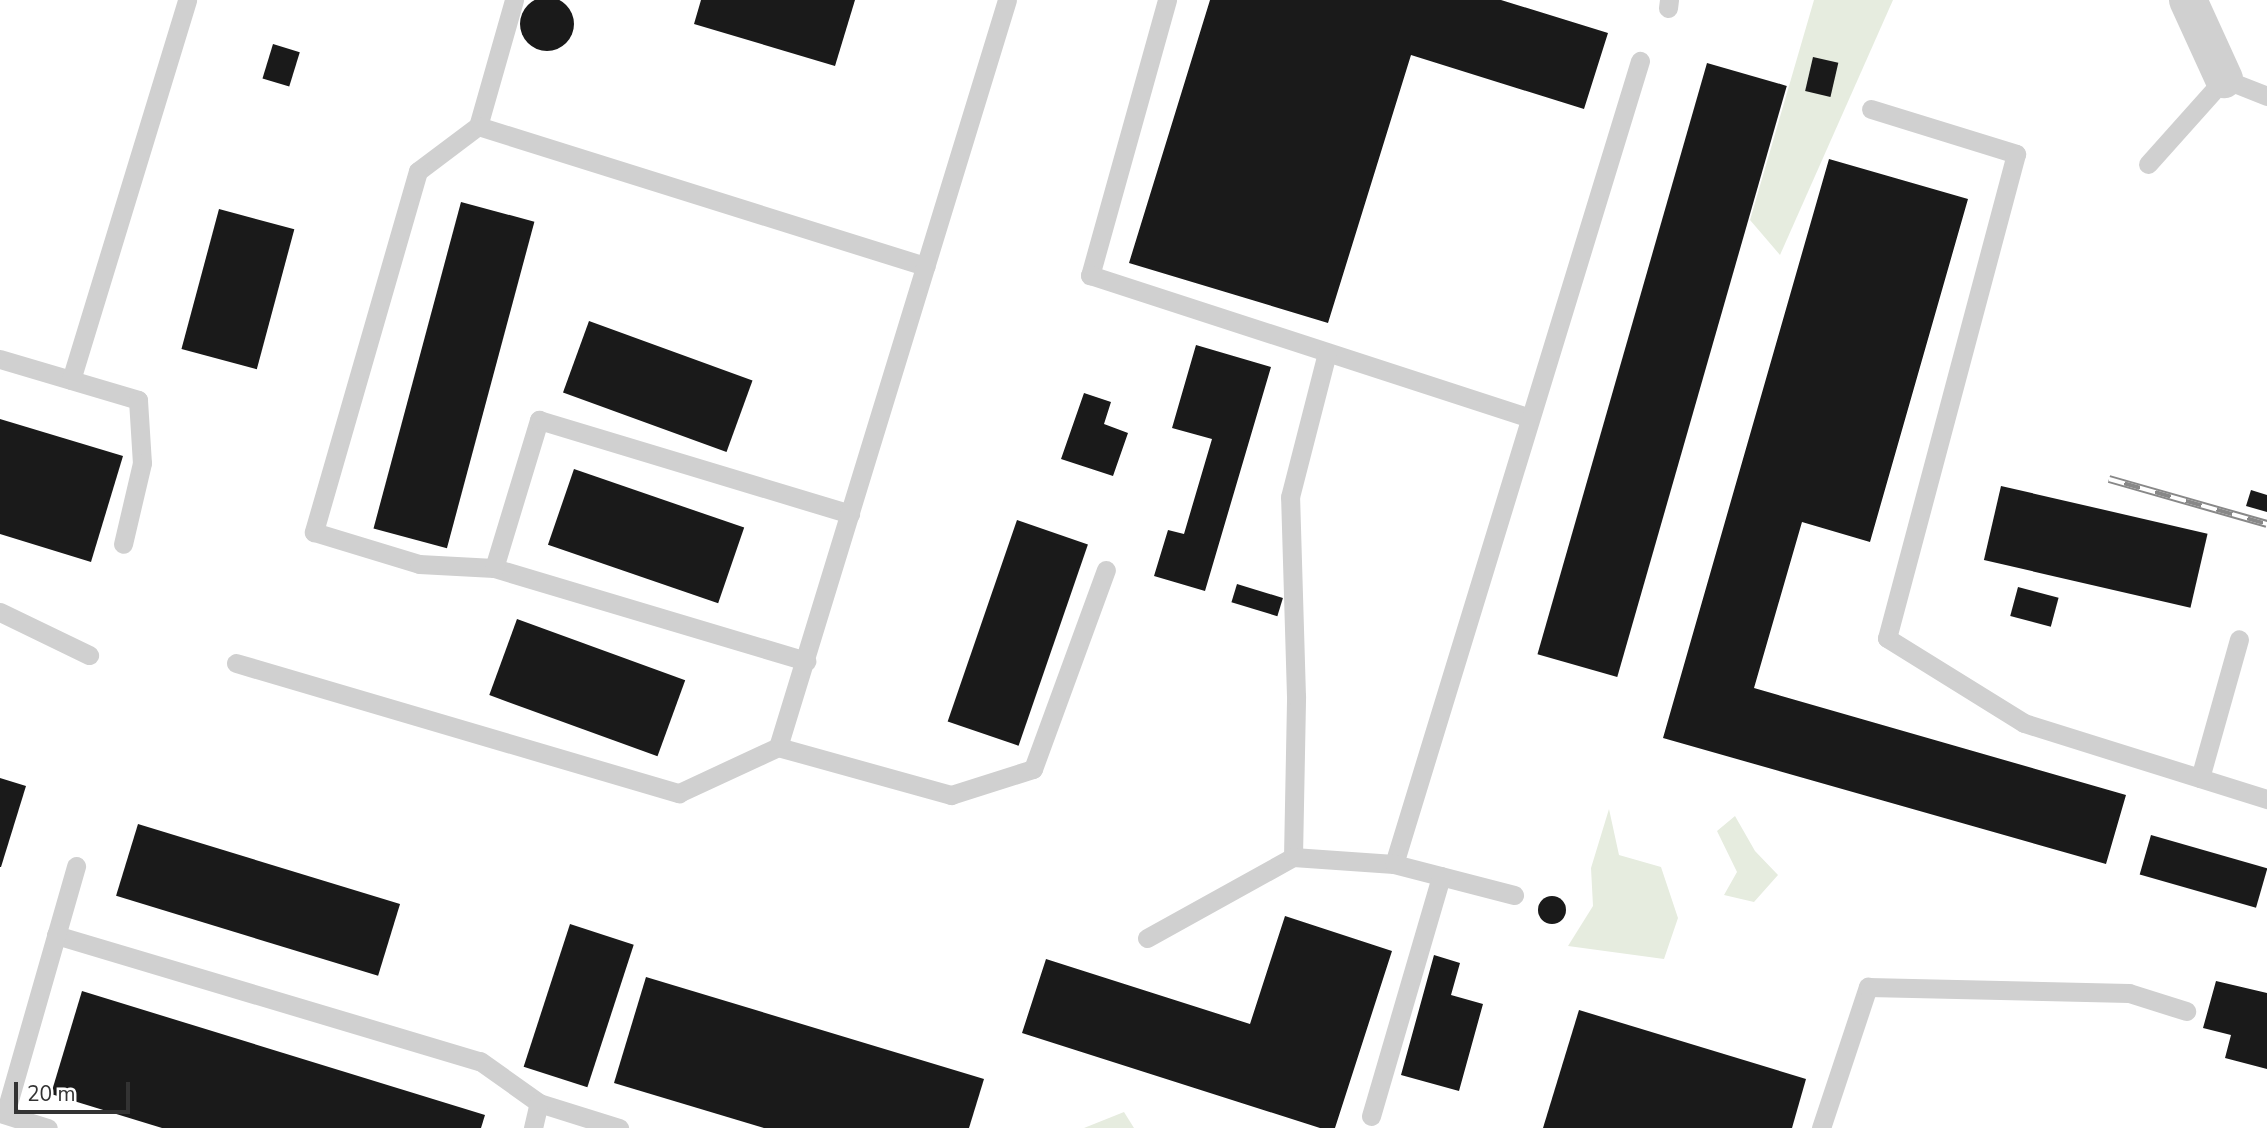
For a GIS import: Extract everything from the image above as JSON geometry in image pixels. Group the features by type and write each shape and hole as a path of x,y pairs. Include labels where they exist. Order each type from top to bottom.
{"street":[{"path":"2188,0 2224,79"}],"lane":[{"path":"71,380 187,0"},
{"path":"514,0 478,126 418,171 314,532 419,564 494,568 806,661"},
{"path":"778,747 1007,0"},
{"path":"1167,0 1090,275 1529,418"},
{"path":"1394,864 1640,61"},
{"path":"2148,163 2224,79 2267,96"},
{"path":"1871,109 2016,155 1887,638 2024,723 2267,799"},
{"path":"478,126 926,266"},
{"path":"1293,857 1296,696 1290,497 1326,352"},
{"path":"0,359 138,400 142,463 123,544"},
{"path":"494,568 539,420 850,514"},
{"path":"236,663 679,793 778,747 951,795 1032,769 1106,570"},
{"path":"0,612 89,655"},
{"path":"2200,778 2239,639"},
{"path":"1147,938 1293,857 1394,864 1514,895"},
{"path":"48,1128 2,1114 76,866"},
{"path":"1371,1116 1441,876"},
{"path":"56,935 480,1060 539,1103 619,1128"},
{"path":"1821,1128 1868,987 2129,993 2186,1011"},
{"path":"533,1128 539,1103"}],"shaded area":[{"path":"1814,0 1893,0 1780,255 1750,220"},
{"path":"1609,809 1619,855 1661,867 1678,918 1664,959 1568,946 1593,906 1591,868"},
{"path":"1735,816 1755,851 1778,875 1754,902 1724,895 1737,872 1717,831"},
{"path":"1124,1112 1134,1128 1084,1128"}],"building":[{"path":"547,-3 566,5 574,24 566,43 547,51 528,43 520,24 528,5"},
{"path":"701,0 855,0 835,66 694,24"},
{"path":"1210,0 1501,0 1608,33 1584,109 1411,55 1328,323 1129,263"},
{"path":"273,44 300,52 289,87 262,78"},
{"path":"1813,57 1838,63 1830,97 1805,91"},
{"path":"1707,63 1787,86 1617,677 1537,654"},
{"path":"1829,159 1968,199 1870,542 1802,522 1754,688 2126,795 2106,864 1663,738"},
{"path":"461,202 534,222 447,548 374,528"},
{"path":"219,209 294,229 257,369 181,349"},
{"path":"589,321 753,381 727,452 563,392"},
{"path":"1196,345 1271,367 1205,591 1154,576 1168,530 1184,534 1212,439 1172,428"},
{"path":"1084,393 1111,402 1104,424 1128,433 1113,476 1061,459"},
{"path":"0,419 123,456 91,562 0,534"},
{"path":"574,469 744,528 718,603 548,545"},
{"path":"2001,486 2208,534 2190,608 1984,560"},
{"path":"2251,490 2267,495 2267,512 2246,506"},
{"path":"1017,520 1088,544 1019,746 948,721"},
{"path":"1237,584 1283,598 1277,616 1231,602"},
{"path":"2018,587 2059,598 2051,627 2010,616"},
{"path":"517,619 685,680 658,756 489,695"},
{"path":"0,778 26,786 1,867 0,867"},
{"path":"138,824 400,904 378,976 116,896"},
{"path":"2151,835 2267,868 2256,908 2140,874"},
{"path":"1552,896 1562,900 1566,910 1562,920 1552,924 1542,920 1538,910 1542,900"},
{"path":"1285,916 1392,951 1335,1128 1320,1128 1022,1033 1046,959 1250,1024"},
{"path":"570,924 634,945 587,1087 524,1067"},
{"path":"1434,955 1460,963 1451,995 1483,1004 1459,1091 1401,1075"},
{"path":"646,977 984,1079 969,1128 764,1128 614,1083"},
{"path":"2216,981 2267,993 2267,1069 2225,1058 2231,1035 2203,1028"},
{"path":"82,991 485,1115 481,1128 162,1128 51,1094"},
{"path":"1579,1010 1806,1079 1792,1128 1543,1128"}],"railway":[{"path":"2109,479 2267,524"}]}
